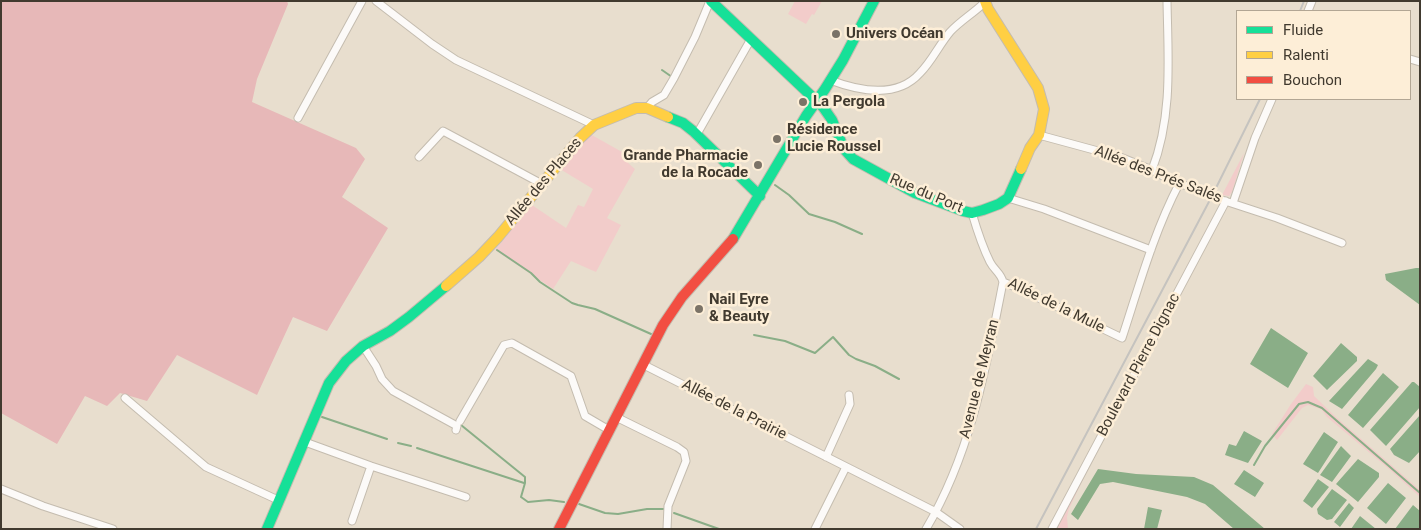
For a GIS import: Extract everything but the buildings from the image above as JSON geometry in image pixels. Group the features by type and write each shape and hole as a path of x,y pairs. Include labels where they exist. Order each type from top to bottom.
{"street":[{"path":"298,118 362,1"},
{"path":"376,1 456,60 594,125"},
{"path":"711,1 695,37 664,95 648,105 647,108 683,123 697,134 760,196"},
{"name":"Rue du Port","path":"711,1 818,100 830,115 841,145 853,159 916,193 972,213 991,208 1008,198"},
{"path":"559,529 658,332 672,311 733,239 806,116 830,80 874,1"},
{"path":"1152,170 1167,111 1167,1"},
{"path":"830,80 860,90 880,91 894,90 910,82 919,74 950,32 985,2 1038,88 1044,109 1040,135 1030,148 1008,198 1044,209 1151,250 1172,196 1179,184"},
{"path":"697,134 751,39"},
{"name":"Boulevard Pierre Dignac","path":"1052,529 1230,202 1272,100"},
{"name":"Allée des Places","path":"267,529 278,500 305,442 320,402 329,383 346,361 363,346 390,331 409,317 480,257 580,138 594,125 626,110 647,108"},
{"path":"420,157 442,130 542,184"},
{"name":"Allée des Prés Salés","path":"1040,135 1120,157 1179,184 1342,243"},
{"name":"Allée de la Mule","path":"972,213 979,238 992,265 1002,276 1003,282 1122,338 1151,250"},
{"name":"Avenue de Meyran","path":"926,529 948,488 976,409 1003,282"},
{"path":"460,421 504,345 512,343 571,376 584,416 610,430"},
{"path":"363,346 382,379 393,391 457,426 456,430"},
{"name":"Allée de la Prairie","path":"642,364 936,512 960,529"},
{"path":"826,457 850,404 849,395"},
{"path":"125,398 206,467 278,500"},
{"path":"616,417 684,452 686,461 668,506 667,529"},
{"path":"305,442 466,497"},
{"path":"352,521 371,466"},
{"path":"816,529 846,467"},
{"path":"1,489 43,506 114,529"}],"shaded area":[{"path":"1,1 287,1 288,4 257,79 252,102 356,148 365,159 342,197 388,228 327,331 293,317 257,395 177,355 147,401 120,393 107,406 85,396 57,444 1,413"},
{"path":"795,1 822,1 806,24 788,14"},
{"path":"590,134 631,157 628,163 635,169 607,218 621,225 596,272 571,261 553,289 495,250 532,205 566,228 578,205 584,207 593,189 560,169"},
{"path":"1244,153 1232,192 1229,196 1222,195"},
{"path":"1420,268 1420,305 1386,280 1385,274"},
{"path":"1271,328 1308,353 1288,388 1250,364"},
{"path":"1341,343 1357,357 1357,361 1327,390 1313,376"},
{"path":"1368,359 1378,365 1376,369 1342,409 1329,401"},
{"path":"1383,373 1399,387 1363,428 1348,415"},
{"path":"1412,382 1420,387 1420,407 1386,446 1370,430"},
{"path":"1306,384 1313,387 1314,396 1337,418 1420,490 1420,497 1327,417 1321,409 1308,405 1302,408 1277,440 1272,434"},
{"path":"1420,415 1420,451 1409,463 1394,455 1390,449"},
{"path":"1244,431 1262,441 1248,463 1225,455 1229,444 1236,446"},
{"path":"1324,432 1338,442 1318,473 1303,464"},
{"path":"1341,446 1351,456 1332,482 1320,475"},
{"path":"1094,456 1069,509 1067,517 1068,529 1058,529 1057,524"},
{"path":"1358,459 1379,473 1379,477 1358,502 1336,484"},
{"path":"1098,469 1136,474 1194,477 1213,485 1265,529 1234,529 1205,504 1187,497 1113,482 1100,484 1078,520 1071,514"},
{"path":"1244,470 1264,483 1255,497 1234,484"},
{"path":"1318,479 1329,487 1312,508 1303,501"},
{"path":"1388,483 1406,498 1386,524 1367,508"},
{"path":"1332,489 1347,500 1332,519 1327,520 1318,514 1317,509"},
{"path":"1349,503 1354,508 1340,527 1334,522"},
{"path":"1413,505 1420,511 1420,529 1395,529"},
{"path":"1148,507 1162,510 1157,529 1144,529"},
{"path":"1360,516 1376,529 1351,529"}],"waterway":[{"path":"662,70 672,77"},
{"path":"775,185 809,214 835,222 862,234"},
{"path":"497,250 572,303 595,309 651,334"},
{"path":"754,335 785,341 815,353 833,337 849,355 899,379"},
{"path":"1254,465 1265,446 1299,404 1308,402 1322,408 1420,493"},
{"path":"322,417 387,439"},
{"path":"461,425 525,477 521,497 528,502 549,500 564,502"},
{"path":"398,443 411,446"},
{"path":"417,448 524,483"},
{"path":"579,504 605,513 618,514 647,509 664,509"},
{"path":"674,513 719,529"}],"railway":[{"path":"1300,10 1304,1"},
{"path":"1036,529 1212,196 1260,100"}],"traffic: fast":[{"path":"711,1 823,107 832,120 844,149 853,159 915,193 972,213 999,204 1008,198 1021,169"},
{"path":"733,239 806,116 843,60 874,1"},
{"path":"668,117 683,123 693,131 760,196"},
{"path":"267,529 329,383 346,361 363,346 390,331 446,286"}],"traffic: slow":[{"path":"985,1 988,9 1038,88 1044,109 1039,135 1030,148 1021,169"},
{"path":"446,286 479,257 498,237 580,138 594,125 636,108 647,108 668,117"}],"traffic: jam":[{"path":"559,529 663,325 682,297 733,239"}],"place":[{"name":"Univers Océan","path":"836,34"},
{"name":"La Pergola","path":"803,102"},
{"name":"Résidence Lucie Roussel","path":"777,139"},
{"name":"Grande Pharmacie de la Rocade","path":"758,165"},
{"name":"Nail Eyre & Beauty","path":"699,309"}]}
